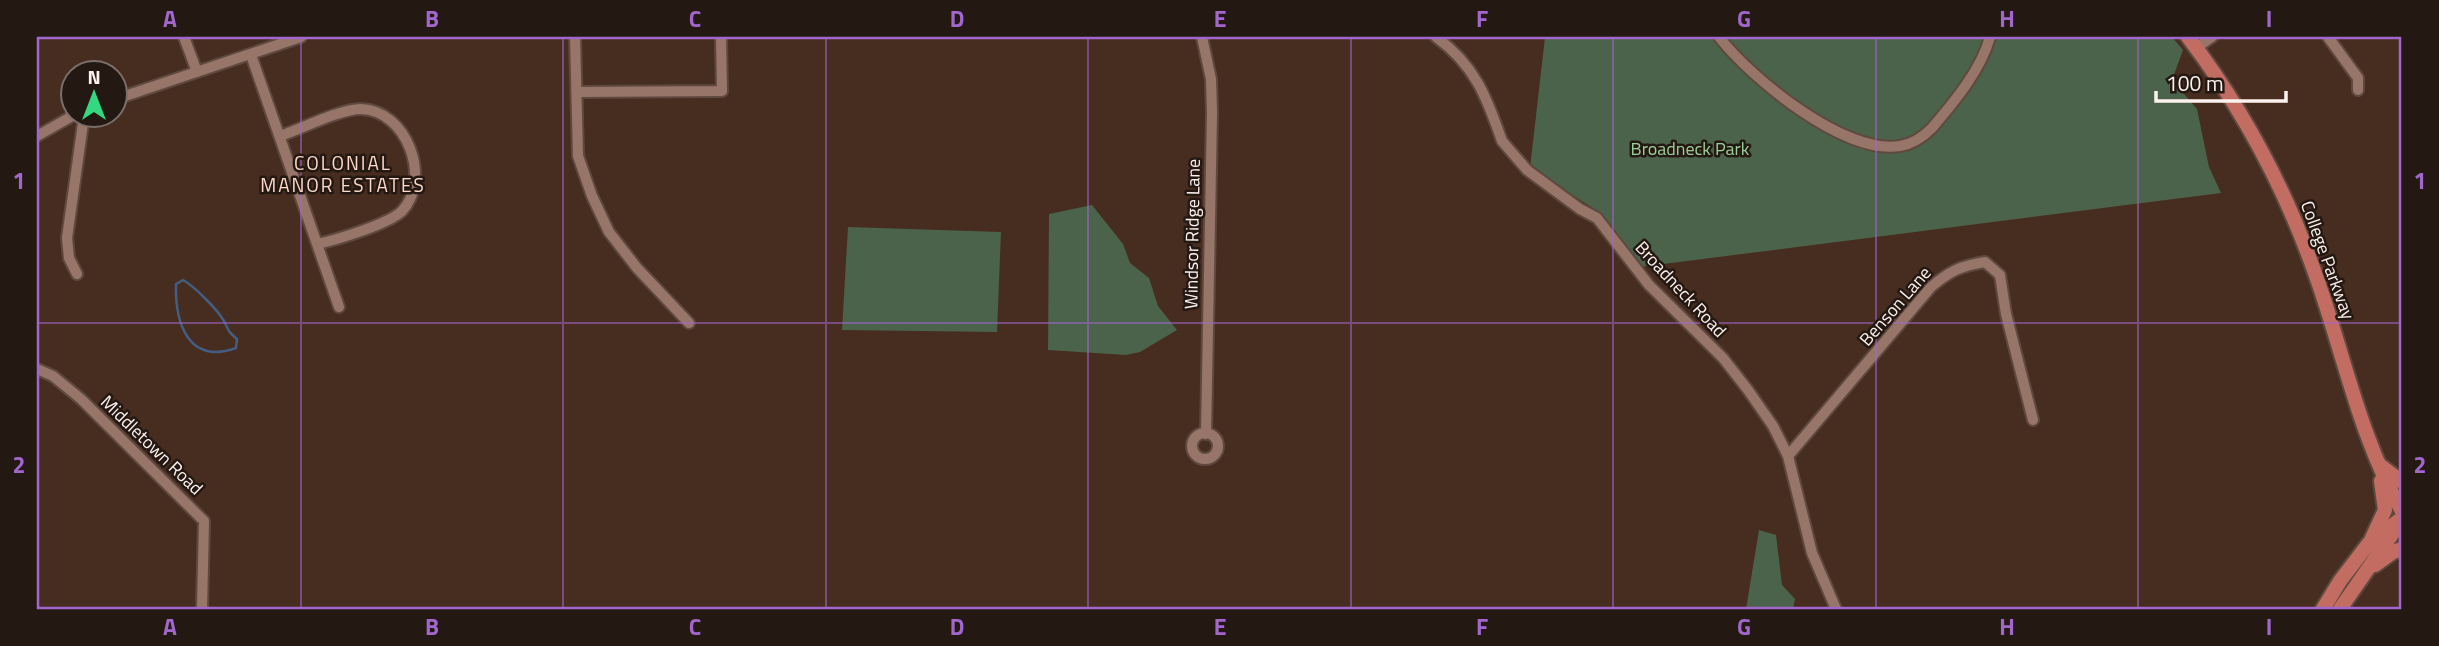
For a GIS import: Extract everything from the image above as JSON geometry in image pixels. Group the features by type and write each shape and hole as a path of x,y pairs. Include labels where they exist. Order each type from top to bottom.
{"main road":[{"name":"College Parkway","path":"2192,42 2220,81 2259,146 2290,209 2316,277 2377,463 2402,511"},
{"path":"2377,463 2402,482"},
{"path":"2323,609 2369,543 2385,510 2377,463"},
{"path":"2369,543 2402,519"},
{"path":"2340,609 2402,519"},
{"path":"2365,571 2402,549"}],"street":[{"path":"184,37 197,72"},
{"path":"130,94 302,37"},
{"path":"575,37 578,156 592,196 609,232 636,268 689,323"},
{"path":"577,92 722,91 721,37"},
{"name":"Windsor Ridge Lane","path":"1202,37 1211,79 1212,113 1206,434"},
{"name":"Broadneck Road","path":"1436,37 1468,66 1485,94 1502,141 1527,170 1580,209 1597,218 1649,285 1723,358 1773,426 1788,456 1812,553 1836,609"},
{"path":"1719,37 1733,55 1781,98 1839,132 1885,147 1916,141 1932,128 1974,72 1990,37"},
{"path":"2192,42 2212,37"},
{"path":"2328,37 2358,78 2358,90"},
{"path":"251,55 339,307"},
{"path":"280,136 352,109 374,110 401,129 416,171 413,193 394,218 317,244"},
{"path":"37,136 60,123"},
{"path":"77,274 69,258 67,238 82,130"},
{"name":"Benson Lane","path":"1788,456 1931,287 1962,265 1985,262 2000,275 2006,314 2033,420"},
{"name":"Middletown Road","path":"37,369 54,376 80,399 204,521 202,609"}],"green space":[{"name":"Broadneck Park","path":"1545,37 2172,37 2183,50 2172,80 2197,109 2209,167 2221,193 1640,267 1596,210 1530,168"},
{"path":"1092,205 1123,244 1130,263 1149,278 1158,306 1177,330 1140,352 1126,355 1048,350 1049,214"},
{"path":"848,227 1001,232 997,332 842,330"},
{"path":"1759,530 1776,535 1782,585 1795,599 1793,609 1746,609"}],"waterway":[{"path":"183,280 199,292 221,316 237,339 236,348 220,352 206,351 196,346 188,337 182,326 176,299 176,284 183,280"}],"district":[{"name":"COLONIAL MANOR ESTATES","path":"343,173"}]}
